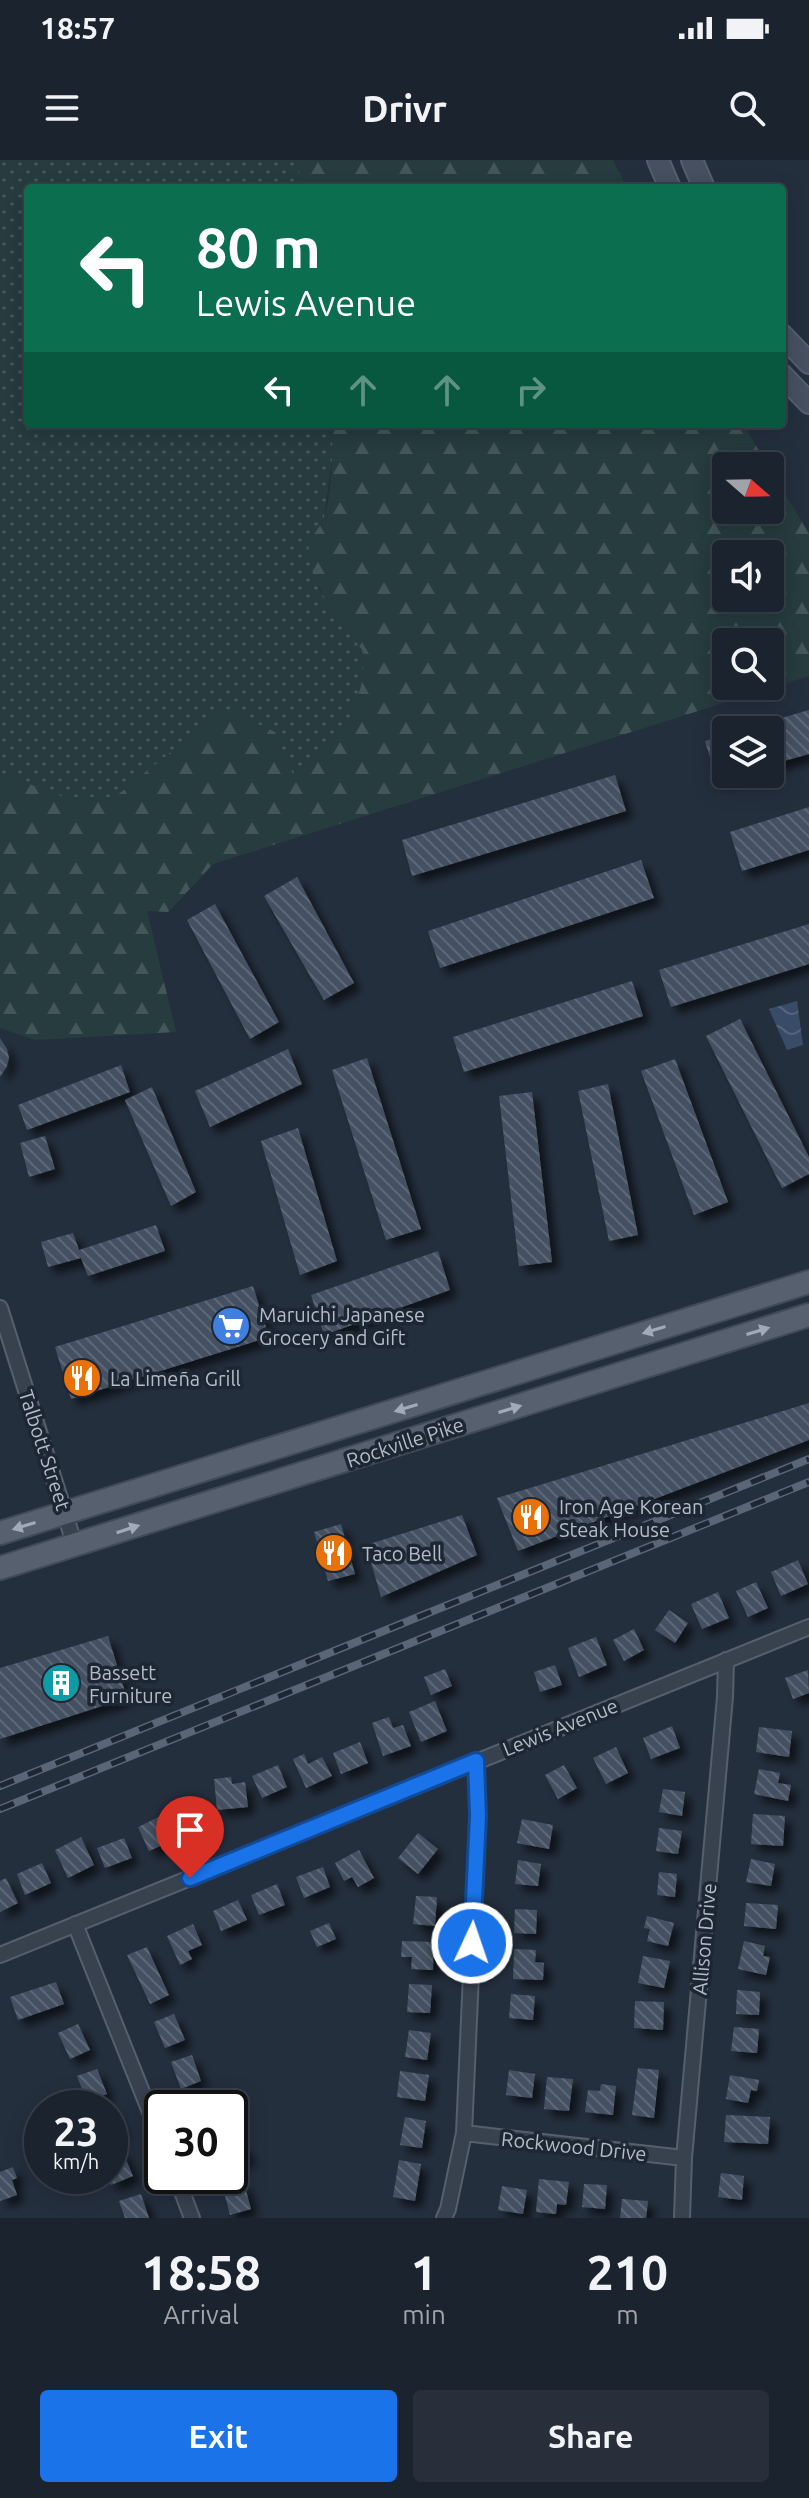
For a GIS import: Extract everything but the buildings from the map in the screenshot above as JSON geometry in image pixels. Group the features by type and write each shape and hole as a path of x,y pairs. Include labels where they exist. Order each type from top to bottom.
{"main road":[{"path":"658,160 668,184"},
{"path":"692,160 702,184"},
{"path":"786,339 809,363"},
{"path":"786,379 809,403"},
{"name":"Rockville Pike","path":"0,1533 809,1282"},
{"name":"Rockville Pike","path":"0,1568 809,1315"}],"street":[{"name":"Talbott Street","path":"0,1308 75,1546"},
{"name":"Lewis Avenue","path":"0,1955 809,1627"},
{"name":"Allison Drive","path":"682,2218 684,2158 726,1660"},
{"path":"444,2218 464,2133 478,1816 476,1761"},
{"path":"75,1924 144,2097"},
{"name":"Rockwood Drive","path":"464,2133 684,2158"},
{"path":"183,2194 192,2218"}],"green space":[{"path":"0,160 297,160 301,184 24,184 24,428 332,428 333,452 324,518 309,545 318,588 365,654 361,686 348,727 294,778 168,912 0,839"},
{"path":"297,160 613,160 625,184 301,184"},
{"path":"332,428 745,428 760,452 712,452 712,524 784,524 784,493 809,533 809,676 784,684 784,628 712,628 712,700 733,700 213,864 168,912 147,911 176,1032 35,1040 0,1028 0,773 64,797 115,797 225,708 275,732 294,777 348,727 361,686 365,654 319,588 309,558 310,541 323,521 329,497"}],"water":[{"path":"797,1001 803,1045 787,1050 769,1009"}],"railway":[{"path":"0,1786 809,1459"},
{"path":"0,1809 809,1482"}],"place":[{"name":"Maruichi Japanese Grocery and Gift","path":"231,1326"},
{"name":"La Limeña Grill","path":"82,1378"},
{"name":"Iron Age Korean Steak House","path":"531,1517"},
{"name":"Taco Bell","path":"334,1553"},
{"name":"Bassett Furniture","path":"61,1683"}],"route":[{"path":"190,1878 476,1761 478,1816 472,1943"}]}
